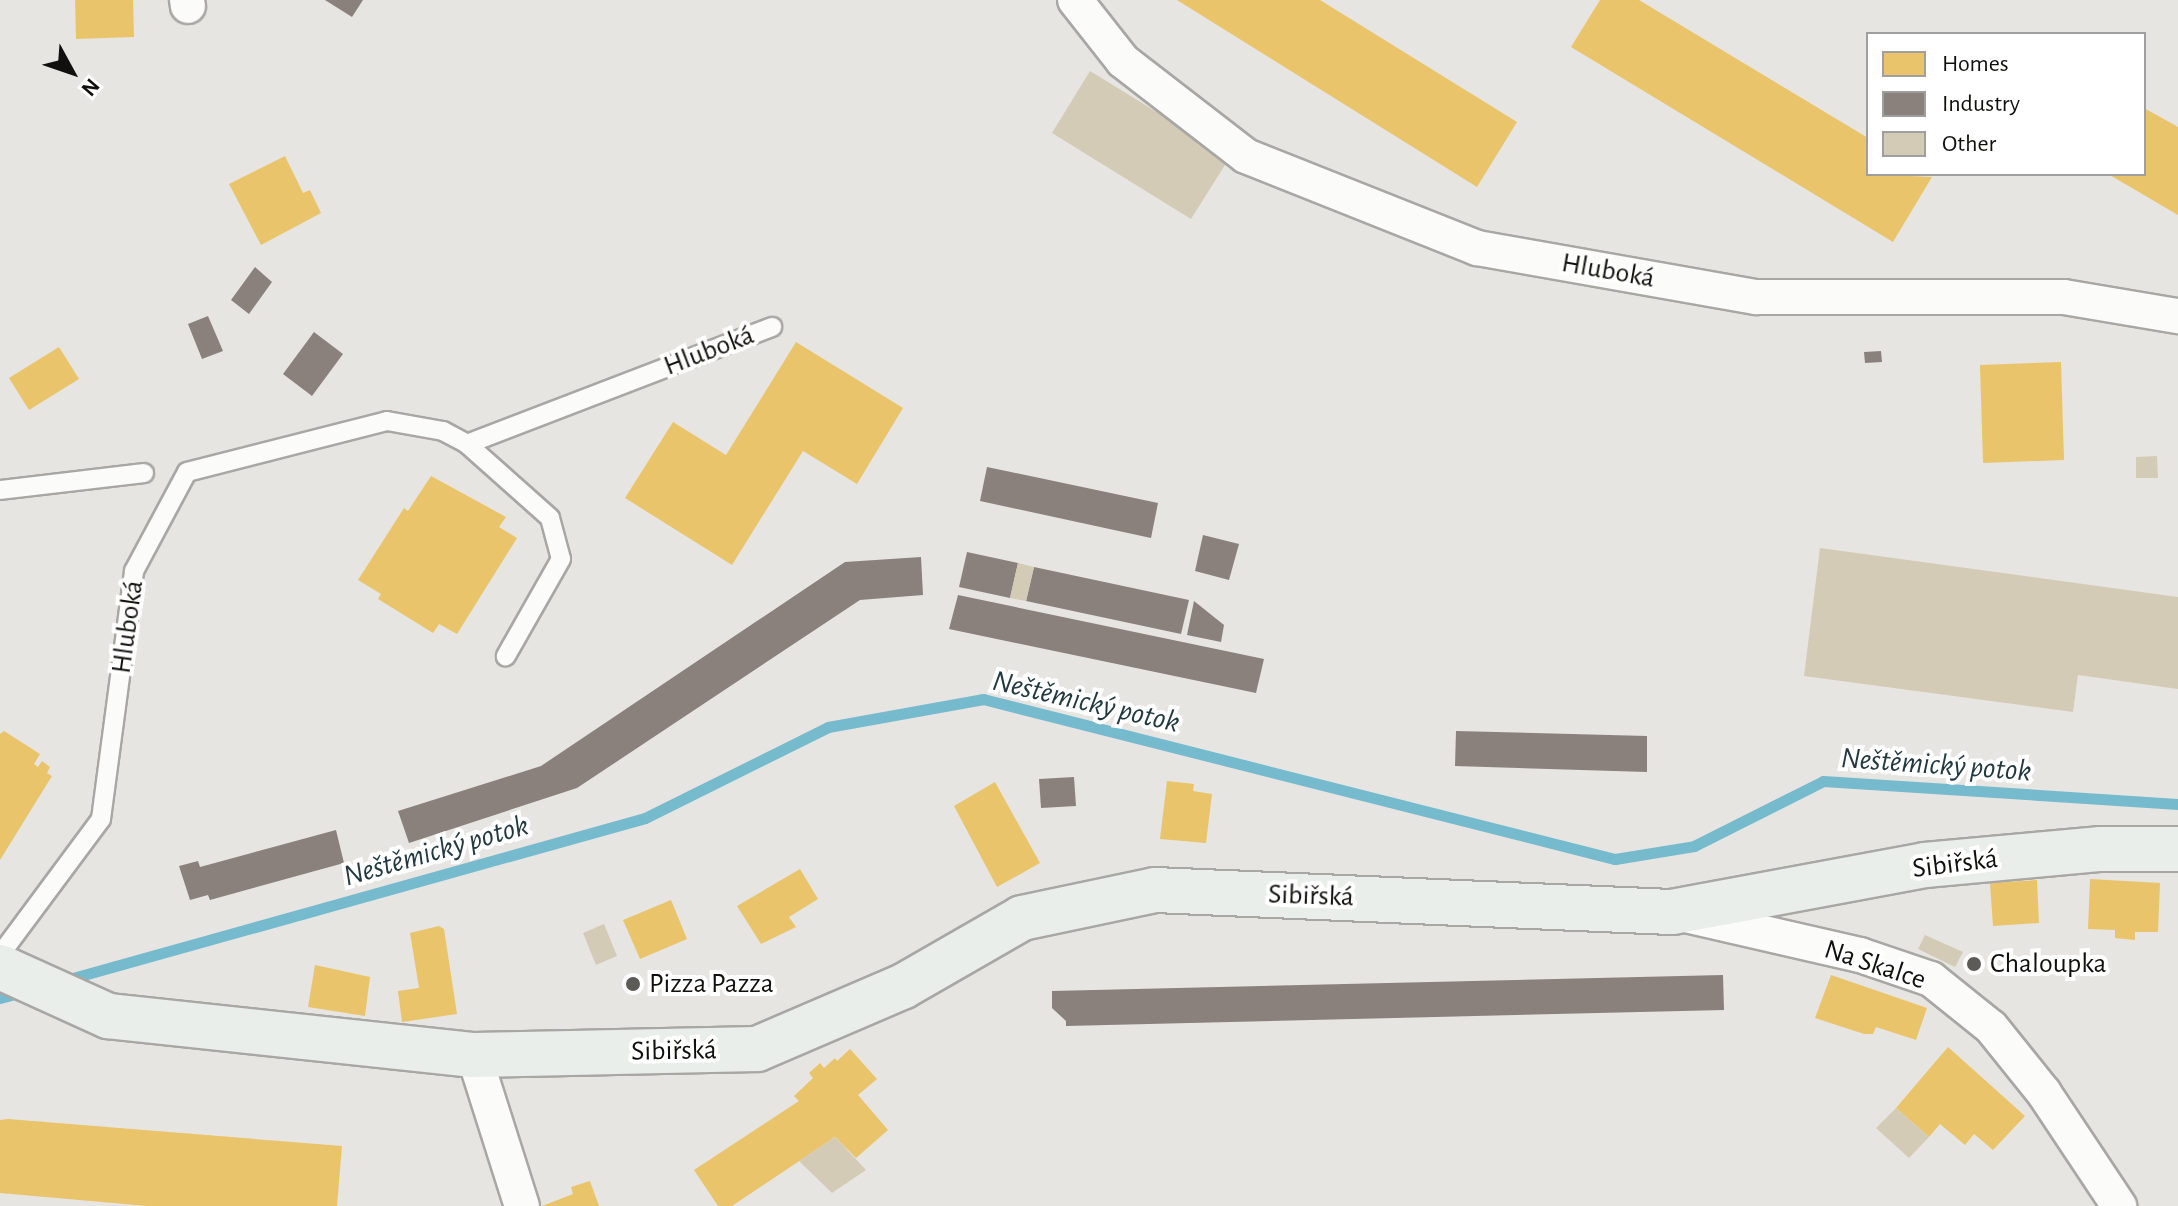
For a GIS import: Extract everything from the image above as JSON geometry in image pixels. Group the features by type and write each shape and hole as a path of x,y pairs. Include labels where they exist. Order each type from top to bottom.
{"street":[{"name":"Hluboká","path":"1075,0 1123,61 1246,156 1477,248 1756,297 2064,297 2178,316"},
{"name":"Sibiřská","path":"4,965 108,1016 474,1055 757,1049 902,987 1022,918 1155,890 1672,912 1925,865 2101,849 2178,849"},
{"name":"Na Skalce","path":"1672,912 1860,955 1931,979 1991,1027 2044,1093 2119,1206"},
{"path":"474,1055 522,1206"}],"lane":[{"name":"Hluboká","path":"467,444 772,327"},
{"name":"Hluboká","path":"4,965 101,819 134,571 187,472 387,421 443,431 467,444 550,518 561,559 506,656"},
{"path":"0,490 144,473"}],"building: Homes":[{"path":"75,0 133,0 134,37 76,39"},
{"path":"1177,0 1320,0 1517,122 1477,187"},
{"path":"1600,0 1639,0 1866,137 1866,176 1932,177 1893,242 1571,47"},
{"path":"2146,109 2178,127 2178,215 2111,176 2146,176"},
{"path":"285,156 303,193 310,190 321,213 261,245 229,184"},
{"path":"796,342 903,408 857,484 803,451 732,565 625,498 673,422 726,455"},
{"path":"59,347 79,379 29,410 9,378"},
{"path":"2061,362 2064,460 1983,463 1980,365"},
{"path":"431,476 506,517 499,527 517,538 457,634 439,624 433,633 378,599 381,594 358,580 404,508 408,511"},
{"path":"4,731 40,754 34,764 38,767 42,761 50,767 47,773 52,776 0,860 0,734"},
{"path":"1167,781 1194,784 1193,791 1212,794 1206,843 1160,839"},
{"path":"995,782 1040,863 997,887 954,806"},
{"path":"800,869 818,899 789,917 796,927 761,944 737,906"},
{"path":"2090,879 2160,883 2158,932 2135,932 2135,940 2115,938 2115,930 2088,929"},
{"path":"2037,880 2039,923 1993,926 1990,883"},
{"path":"671,900 687,939 640,959 623,920"},
{"path":"439,926 444,929 457,1014 402,1022 398,991 419,988 410,933"},
{"path":"315,965 370,977 365,1016 308,1007"},
{"path":"1831,975 1927,1008 1916,1040 1876,1027 1873,1034 1864,1034 1815,1018"},
{"path":"1948,1047 2025,1116 1993,1150 1974,1134 1965,1145 1940,1124 1929,1137 1896,1108"},
{"path":"850,1049 877,1079 858,1095 888,1130 856,1158 835,1137 732,1206 718,1206 694,1170 799,1101 794,1096 813,1078 809,1073 820,1063 824,1068 835,1058 837,1061"},
{"path":"0,1120 342,1146 337,1206 147,1206 0,1193"},
{"path":"590,1181 599,1206 542,1206 573,1194 571,1187"}],"building: Industry":[{"path":"325,0 363,0 352,17"},
{"path":"255,267 272,282 249,314 231,300"},
{"path":"208,316 223,351 202,359 188,324"},
{"path":"314,332 343,354 312,396 283,374"},
{"path":"1881,351 1882,362 1865,363 1864,352"},
{"path":"987,467 1158,503 1151,538 980,501"},
{"path":"1203,535 1239,544 1229,580 1195,571"},
{"path":"967,552 1018,563 1010,598 959,587"},
{"path":"921,557 923,595 860,600 577,788 409,843 398,811 541,766 845,562"},
{"path":"1034,567 1189,600 1181,634 1026,601"},
{"path":"958,595 1264,659 1256,693 949,629"},
{"path":"1194,601 1224,625 1221,642 1187,635"},
{"path":"1456,731 1647,736 1647,772 1455,766"},
{"path":"1074,777 1076,806 1041,808 1039,779"},
{"path":"336,830 344,863 210,900 208,895 190,900 179,866 198,861 200,867"},
{"path":"1723,975 1724,1010 1066,1026 1066,1021 1052,1008 1052,991"}],"building: Other":[{"path":"1090,71 1230,157 1191,219 1052,133"},
{"path":"2157,456 2158,478 2136,478 2136,457"},
{"path":"1820,548 2178,597 2178,689 2078,675 2073,712 1804,676"},
{"path":"1018,563 1034,567 1026,601 1010,598"},
{"path":"604,924 617,956 596,965 583,933"},
{"path":"1925,935 1963,952 1955,967 1918,949"},
{"path":"1896,1108 1929,1137 1909,1158 1876,1128"},
{"path":"835,1137 866,1170 832,1193 799,1161"}],"waterway":[{"name":"Neštěmický potok","path":"62,981 645,818 828,727 983,699 1615,859 1694,846 1823,781 2178,804"},
{"name":"Neštěmický potok","path":"0,998 22,992"}],"place":[{"name":"Chaloupka","path":"1974,964"},
{"name":"Pizza Pazza","path":"633,984"}]}
